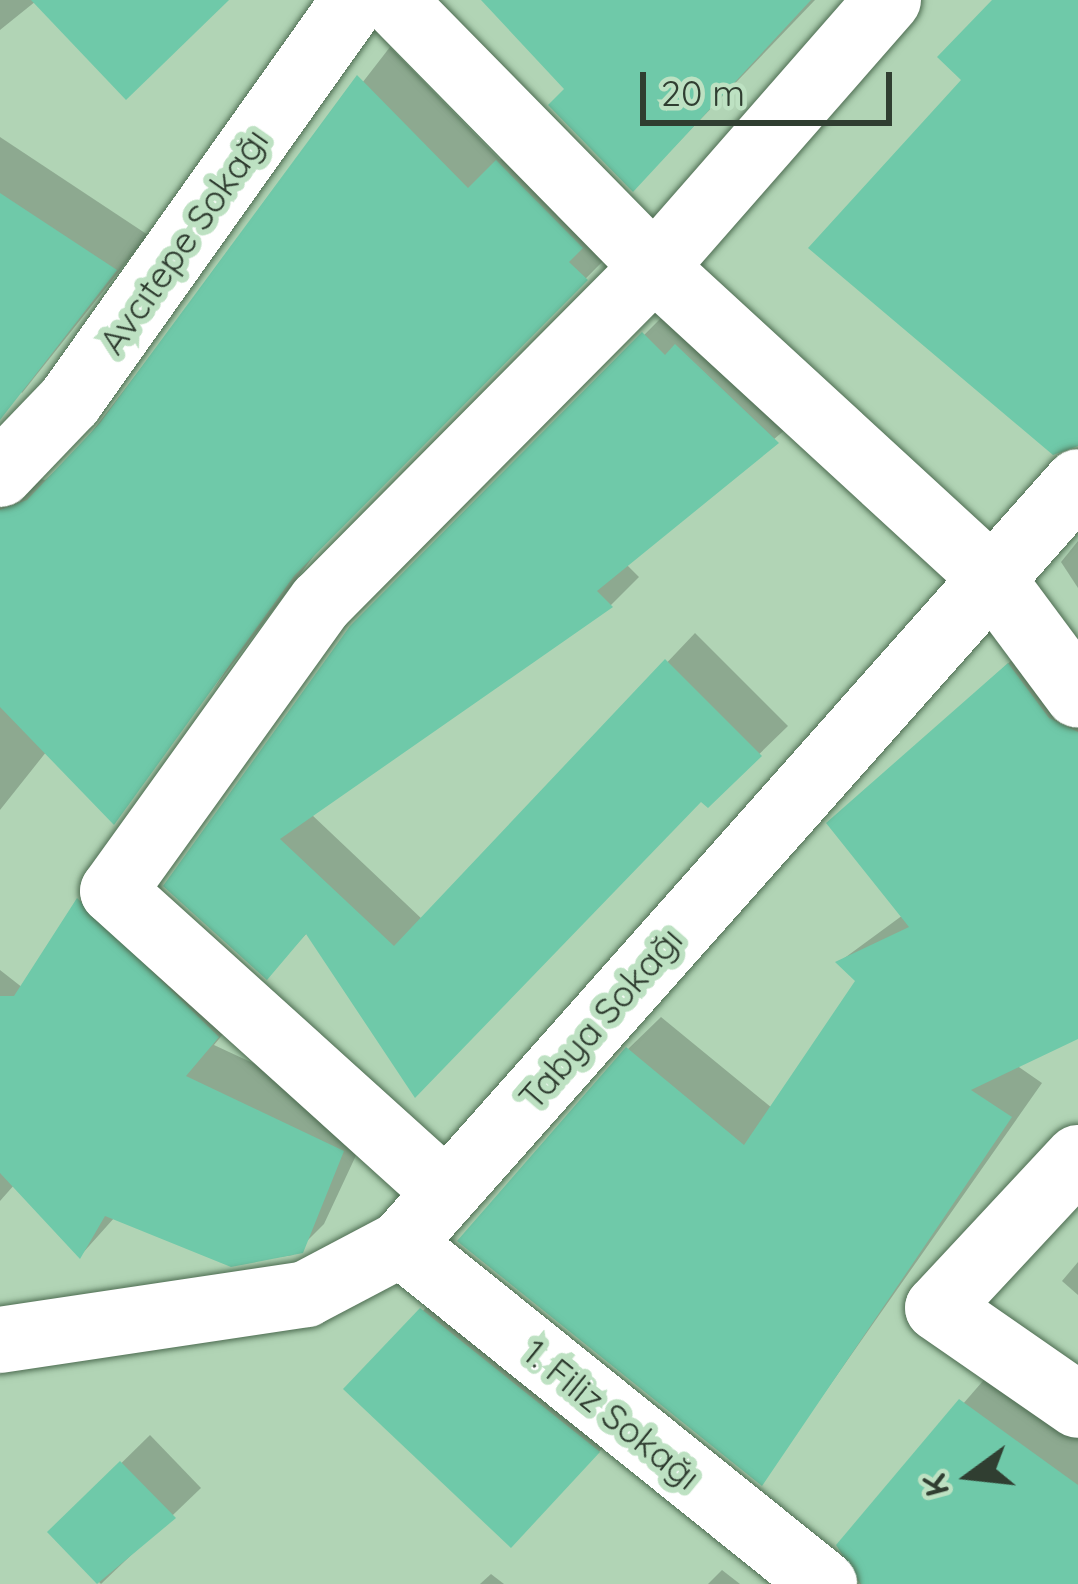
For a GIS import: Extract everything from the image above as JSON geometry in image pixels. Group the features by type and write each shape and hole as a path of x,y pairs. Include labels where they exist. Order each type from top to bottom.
{"street":[{"name":"Avcıtepe Sokağı","path":"0,473 70,401 355,0"},
{"path":"392,0 654,267 989,575 1078,695"},
{"path":"446,1192 113,892 321,602 654,267 888,0"},
{"name":"Tabya Sokağı","path":"0,1340 306,1294 401,1244 989,575 1078,482"},
{"path":"1078,1158 938,1308 1078,1405"},
{"name":"1. Filiz Sokağı","path":"401,1244 824,1584"}],"building":[{"path":"31,0 229,0 126,100"},
{"path":"481,0 811,0 633,192 548,105 564,89"},
{"path":"992,0 1078,0 1078,446 1053,455 808,248 961,80 937,57"},
{"path":"357,75 468,188 496,160 583,248 569,262 588,280 294,576 114,825 0,707 0,510 27,500 100,423"},
{"path":"0,193 117,270 0,420"},
{"path":"642,332 665,355 675,344 779,443 597,591 613,607 280,839 394,946 665,659 762,756 708,808 701,802 415,1098 306,934 267,980 163,886 350,626"},
{"path":"1008,663 1049,718 1078,732 1078,1039 971,1090 1012,1117 762,1486 457,1241 626,1047 744,1145 855,981 835,962 909,927 826,823"},
{"path":"77,898 219,1037 186,1076 344,1151 303,1253 231,1267 105,1216 80,1259 0,1173 0,996 14,996"},
{"path":"420,1308 600,1452 511,1548 343,1389"},
{"path":"959,1399 1078,1485 1078,1584 861,1584 836,1545"},
{"path":"120,1461 176,1518 97,1584 47,1532"}]}
